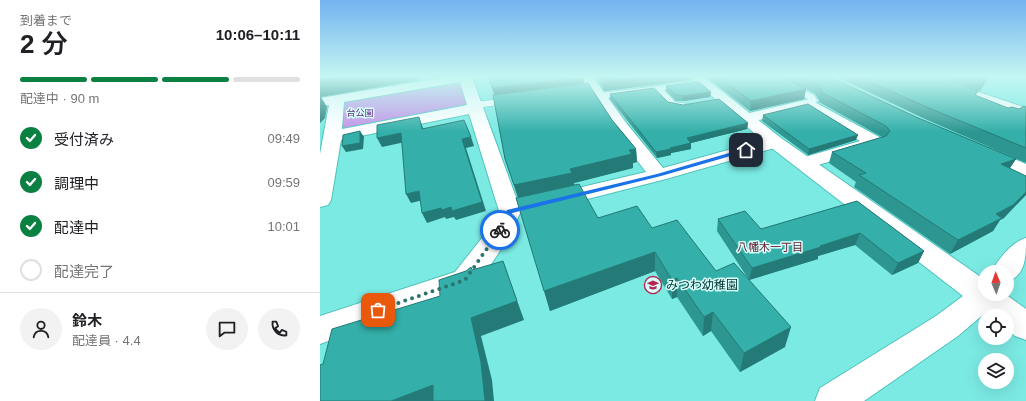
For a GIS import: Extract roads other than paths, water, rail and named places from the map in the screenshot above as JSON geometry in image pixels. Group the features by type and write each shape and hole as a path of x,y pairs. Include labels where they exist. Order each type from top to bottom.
{"street":[{"path":"320,200 332,136 328,100 358,95"},
{"path":"468,95 525,208"},
{"path":"599,95 621,128 658,175"},
{"path":"715,95 747,118 775,142 978,289"},
{"path":"973,95 1026,113"},
{"path":"747,118 809,104 875,142 805,164"},
{"path":"332,136 475,106"},
{"path":"320,330 465,280 499,232 525,208 658,175 775,142"},
{"path":"968,145 1026,171"},
{"path":"1011,265 1026,247"},
{"path":"833,401 947,326 978,301"},
{"path":"994,301 1026,326"}],"lane":[{"path":"663,95 672,104 683,106 697,104"},
{"path":"806,95 814,101 809,104"},
{"path":"475,106 519,100"}],"place":[{"name":"みつわ幼稚園","path":"653,285"}],"district":[{"name":"八幡木一丁目","path":"770,247"}],"park label":[{"name":"台公園","path":"360,113"}]}
